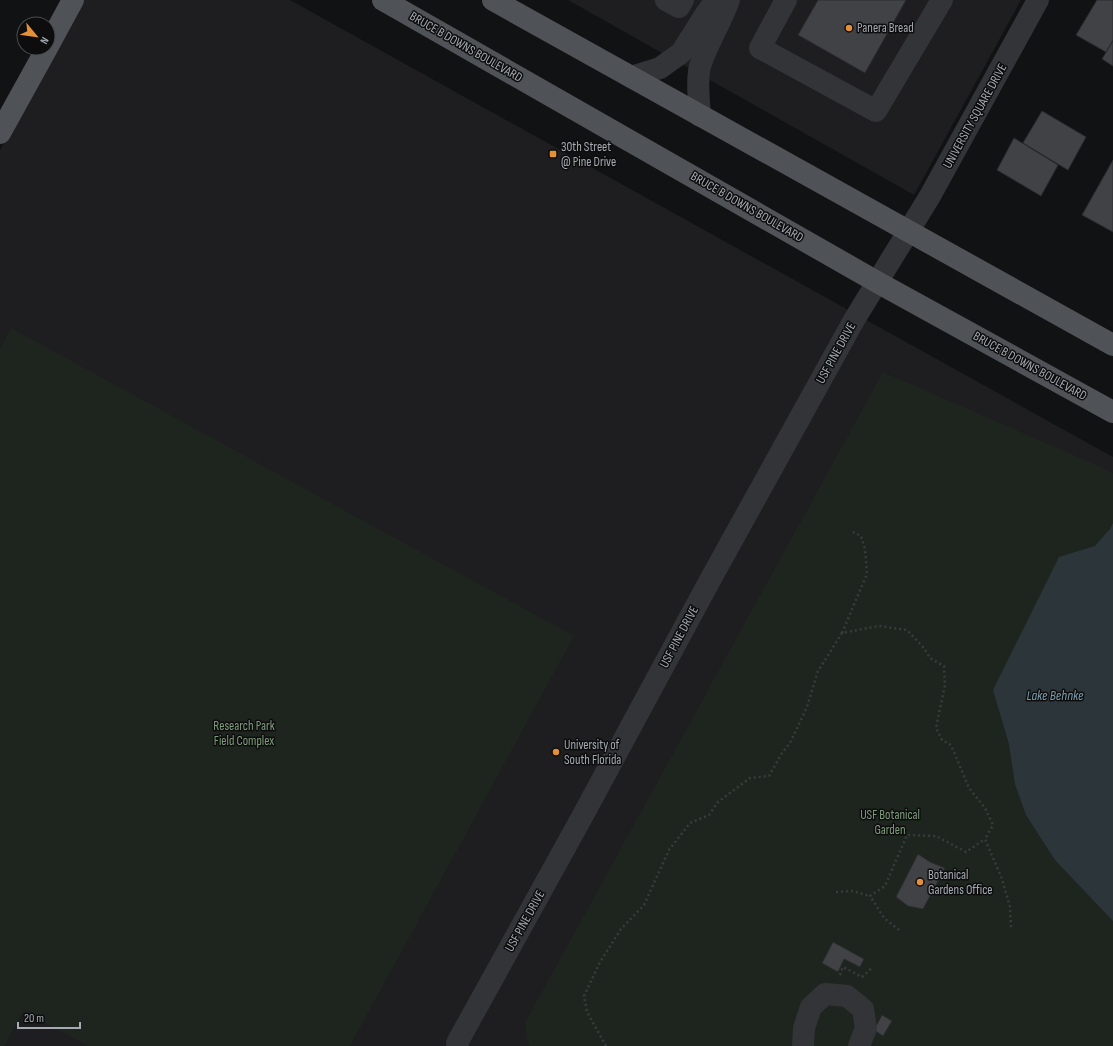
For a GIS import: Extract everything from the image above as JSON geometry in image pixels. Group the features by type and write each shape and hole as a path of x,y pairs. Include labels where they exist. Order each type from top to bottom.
{"main road":[{"path":"56,31 73,0"},
{"name":"BRUCE B DOWNS BOULEVARD","path":"383,0 877,282 1113,412"},
{"path":"493,0 864,208 1113,345"},
{"path":"0,133 42,56"}],"street":[{"path":"666,0 679,7 684,0"},
{"path":"631,76 660,68 681,54 716,0"},
{"path":"700,116 698,93 700,64 723,18 729,0"},
{"path":"786,0 760,48 876,111 942,0"},
{"name":"UNIVERSITY SQUARE DRIVE","path":"908,231 930,196 1038,0"},
{"name":"USF PINE DRIVE","path":"456,1045 582,817 712,575 854,320 908,231"},
{"path":"803,1046 804,1028 811,1007 825,994 847,996 863,1009 866,1028 859,1046"}],"path":[{"path":"606,1046 587,1012 584,996 600,962 621,929 644,905 668,850 690,822 709,815 718,802 750,778 769,776 782,753 790,743 807,707 818,671 842,633 867,574 865,549 861,536 851,531"},
{"path":"842,633 879,626 907,630 924,648 930,658 944,666 945,685 936,728 942,740 951,745 969,788 984,808 993,825 985,839 966,852 936,836 907,835 885,886 870,896"},
{"path":"985,839 1002,879 1010,907 1011,928"},
{"path":"836,892 852,891 870,896 884,918 899,930"},
{"path":"844,967 862,978 873,967"}],"shaded area":[{"name":"University of South Florida","path":"83,0 290,0 1113,457 1113,1046 0,1046 0,150 52,56 56,56 56,49"},
{"path":"568,0 1021,0 914,195"}],"green space":[{"name":"Research Park Field Complex","path":"11,328 574,636 350,1046 88,1046 23,1011 4,1046 0,1046 0,349"},
{"name":"USF Botanical Garden","path":"883,372 1101,467 1113,474 1113,1046 529,1046 526,1033 526,1021"}],"water":[{"name":"Lake Behnke","path":"1113,523 1113,921 1055,860 1026,815 1015,784 1009,744 993,690 1059,557 1095,546 1110,529"}],"building":[{"path":"818,0 906,0 865,73 798,35"},
{"path":"1097,0 1113,0 1113,40 1106,52 1076,35"},
{"path":"1113,41 1113,66 1102,59"},
{"path":"1042,111 1086,137 1068,170 1023,143"},
{"path":"1014,138 1058,165 1041,196 997,170"},
{"path":"1113,160 1113,232 1082,215"},
{"name":"Botanical Gardens Office","path":"918,854 930,862 945,868 923,909 908,906 896,897"},
{"path":"833,942 864,959 860,967 844,959 838,972 822,963"},
{"path":"882,1015 892,1021 883,1036 874,1030"}],"place":[{"name":"Panera Bread","path":"849,28"},
{"name":"30th Street @ Pine Drive","path":"553,154"},
{"name":"University of South Florida","path":"556,752"},
{"name":"Botanical Gardens Office","path":"920,882"}]}
